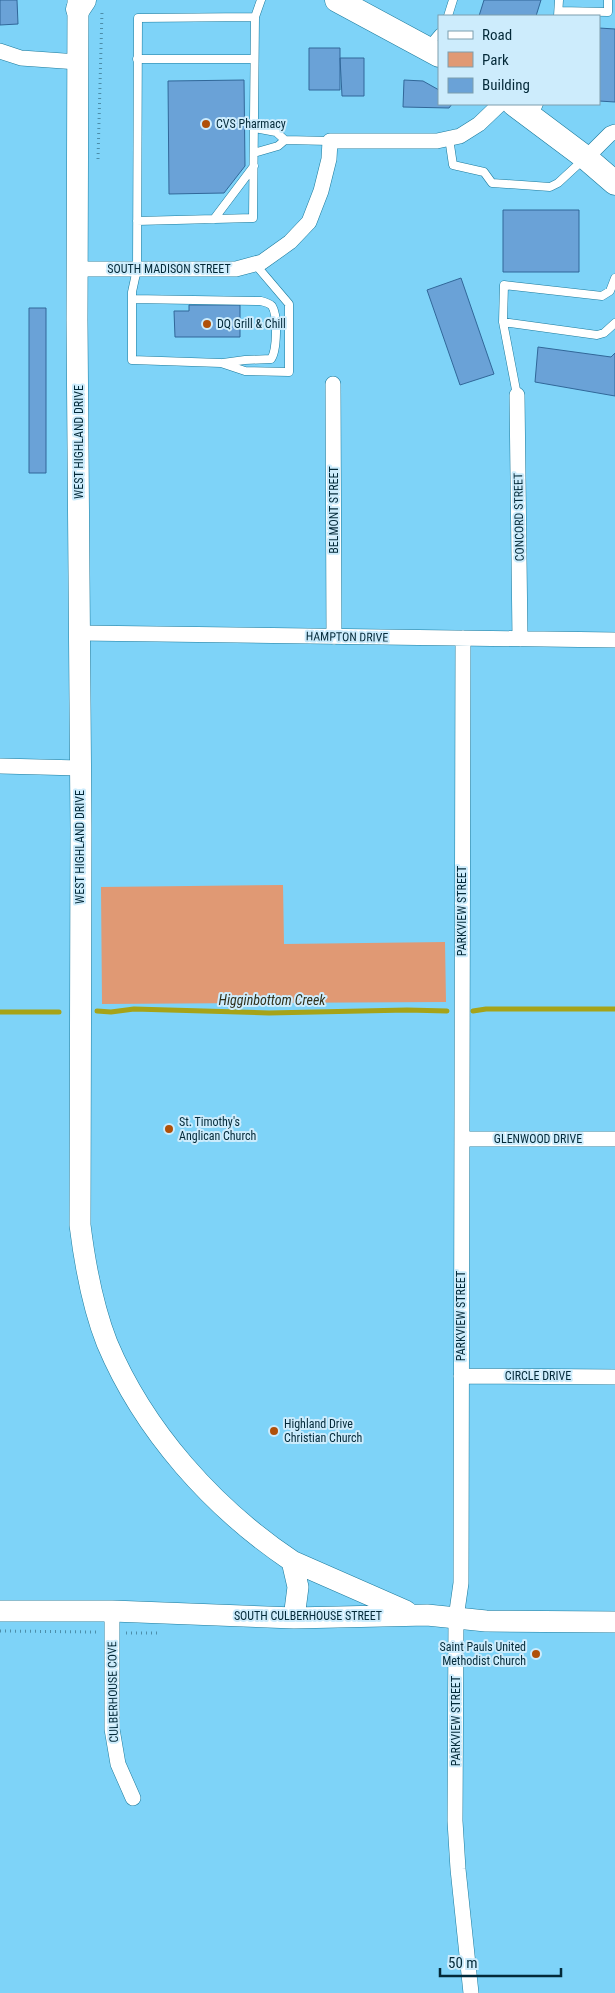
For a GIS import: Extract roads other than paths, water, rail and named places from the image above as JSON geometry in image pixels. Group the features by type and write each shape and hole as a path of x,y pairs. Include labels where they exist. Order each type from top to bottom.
{"main road":[{"path":"347,2 435,45"},
{"path":"517,105 536,111 615,183"}],"street":[{"name":"WEST HIGHLAND DRIVE","path":"85,5 78,62 77,269 80,633 80,1224 84,1261 92,1296 107,1343 122,1375 168,1446 213,1496 251,1530 292,1561 416,1615"},
{"path":"0,51 21,58 78,62"},
{"path":"330,141 437,141 460,136 475,128 499,105"},
{"path":"586,158 610,134 615,132"},
{"name":"SOUTH MADISON STREET","path":"77,269 236,269 262,262 290,242 308,222 322,191 329,160 330,141"},
{"name":"BELMONT STREET","path":"333,384 334,637"},
{"name":"CONCORD STREET","path":"517,395 520,639"},
{"name":"HAMPTON DRIVE","path":"80,633 615,640"},
{"name":"PARKVIEW STREET","path":"463,638 461,1583 456,1618 455,1821 458,1870 471,1993"},
{"path":"0,766 80,768"},
{"name":"GLENWOOD DRIVE","path":"462,1139 615,1139"},
{"name":"CIRCLE DRIVE","path":"461,1376 615,1377"},
{"path":"292,1561 298,1587 294,1618"},
{"name":"SOUTH CULBERHOUSE STREET","path":"0,1611 112,1611 294,1618 416,1615 486,1621 615,1622"},
{"name":"CULBERHOUSE COVE","path":"112,1611 112,1729 118,1764 133,1798"}],"lane":[{"path":"137,221 253,218 255,17 261,0"},
{"path":"448,15 453,0"},
{"path":"559,0 558,13 608,12 608,0"},
{"path":"132,299 261,301 273,307 276,317 275,354 271,359 245,360 221,364 132,360 132,299 137,269 138,18 255,17"},
{"path":"137,59 254,59"},
{"path":"254,128 276,132 285,140 330,141"},
{"path":"450,138 453,165 484,172 492,183 550,187 558,183 586,158"},
{"path":"254,153 278,146 285,140"},
{"path":"214,219 254,166"},
{"path":"221,364 245,371 289,372 289,304 255,264"},
{"path":"517,395 503,322 504,285 602,296 610,291 615,278"},
{"path":"503,322 597,335 604,333 615,323"}],"waterway":[{"name":"Higginbottom Creek","path":"97,1011 111,1012 134,1009 269,1013 447,1011"},
{"name":"Higginbottom Creek","path":"473,1011 486,1009 615,1009"},
{"name":"Higginbottom Creek","path":"0,1012 59,1012"}],"place":[{"name":"CVS Pharmacy","path":"206,124"},
{"name":"DQ Grill & Chill","path":"207,324"},
{"name":"St. Timothy's Anglican Church","path":"169,1129"},
{"name":"Highland Drive Christian Church","path":"274,1431"},
{"name":"Saint Pauls United Methodist Church","path":"536,1654"}]}
